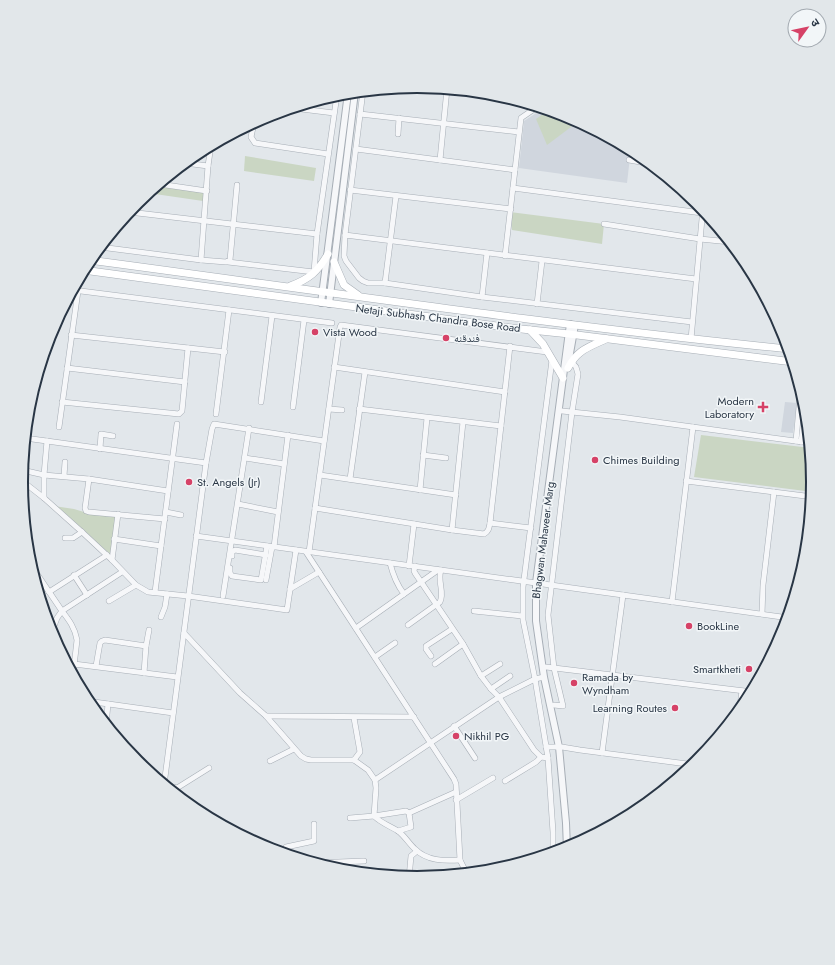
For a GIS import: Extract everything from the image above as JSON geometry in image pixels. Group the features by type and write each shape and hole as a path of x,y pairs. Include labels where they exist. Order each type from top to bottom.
{"main road":[{"path":"288,287 299,283 314,274 328,254"},
{"name":"Netaji Subhash Chandra Bose Road","path":"97,261 572,325 783,348"},
{"path":"334,262 344,285 360,296"},
{"name":"Netaji Subhash Chandra Bose Road","path":"91,271 530,330 787,361"},
{"path":"530,330 539,339 563,378"},
{"path":"620,341 622,331"},
{"path":"570,364 579,352 606,339"}],"street":[{"path":"440,160 446,94"},
{"path":"362,97 350,190 344,256 346,261 363,282 385,283 537,304 692,322"},
{"path":"325,303 334,262 354,98"},
{"path":"327,292 328,254 347,99"},
{"path":"106,248 314,272 317,234 336,101"},
{"path":"306,110 334,113"},
{"path":"505,256 521,118 532,111"},
{"path":"360,114 519,132"},
{"path":"398,134 399,118"},
{"path":"253,130 251,137 255,143 328,154"},
{"path":"356,149 515,170"},
{"path":"201,260 210,153"},
{"path":"629,160 638,162"},
{"path":"193,164 208,166"},
{"path":"167,185 207,190"},
{"path":"228,262 230,260 237,185"},
{"path":"513,188 696,210"},
{"path":"350,190 510,209"},
{"path":"385,283 396,196"},
{"path":"137,213 317,234"},
{"path":"691,339 702,217"},
{"path":"604,224 724,241"},
{"path":"345,235 696,279"},
{"path":"482,297 487,253"},
{"path":"537,304 542,260"},
{"path":"79,290 332,323"},
{"path":"59,427 74,299"},
{"path":"216,414 225,352 229,310"},
{"path":"261,402 272,316"},
{"path":"292,407 304,320"},
{"path":"465,869 460,860 454,779 319,572 308,552 340,327 343,325 547,352"},
{"name":"Bhagwan Mahaveer Marg","path":"567,842 560,747 544,677 536,621 538,583 563,378 572,325"},
{"name":"Bhagwan Mahaveer Marg","path":"571,334 570,364 562,410 538,583 539,621 554,705 570,822 571,840"},
{"path":"71,335 225,352"},
{"path":"315,508 452,530 484,534 489,530 510,346"},
{"path":"62,402 176,415 181,413 188,348"},
{"path":"552,360 524,581 522,616 531,657 548,758 553,847"},
{"path":"554,705 563,706 554,668 548,615 578,370 570,364"},
{"path":"334,367 505,392"},
{"path":"67,368 185,382"},
{"path":"350,480 364,372"},
{"path":"799,441 800,406"},
{"path":"329,409 342,410"},
{"path":"359,409 501,426"},
{"path":"562,410 805,442"},
{"path":"420,490 427,418"},
{"path":"452,530 463,422"},
{"path":"799,441 802,422"},
{"path":"155,592 177,424"},
{"path":"165,778 206,463 214,424 249,428 324,441"},
{"path":"672,602 693,427"},
{"path":"223,596 249,428"},
{"path":"100,449 101,434 113,436"},
{"path":"266,580 278,512 288,435"},
{"path":"30,439 206,463"},
{"path":"44,498 44,475 47,441"},
{"path":"423,455 446,458"},
{"path":"245,458 284,464"},
{"path":"64,476 65,462"},
{"path":"28,471 44,475 88,479 168,491"},
{"path":"320,475 456,495"},
{"path":"88,479 86,511 165,519"},
{"path":"686,481 806,496"},
{"path":"28,486 107,555 136,585 148,592 287,610 296,550"},
{"path":"762,614 763,585 774,492"},
{"path":"238,504 278,512"},
{"path":"166,512 181,514"},
{"path":"112,560 118,514"},
{"path":"490,523 531,528"},
{"path":"414,524 412,566 415,573 463,644 481,676 499,697 524,737 541,757 548,758"},
{"path":"65,538 73,538 82,532"},
{"path":"196,536 783,617"},
{"path":"114,539 161,546"},
{"path":"266,555 234,550 232,552 230,574 232,576 261,580 266,555 271,547"},
{"path":"49,592 107,555"},
{"path":"390,563 392,573 404,594"},
{"path":"356,628 440,570"},
{"path":"408,625 440,602 442,598 439,583 440,570"},
{"path":"55,624 62,611 122,572"},
{"path":"290,589 319,572"},
{"path":"74,575 87,595"},
{"path":"40,580 76,634 77,640 74,664 177,677"},
{"path":"109,601 136,585"},
{"path":"161,617 165,607 167,594"},
{"path":"602,753 623,595"},
{"path":"474,611 522,616"},
{"path":"431,656 426,649 426,646 452,629"},
{"path":"144,673 149,630"},
{"path":"184,633 240,692 266,716 294,749 306,760 354,760 368,770 375,780 376,788 374,816"},
{"path":"96,666 100,644 102,641 105,640 146,646"},
{"path":"374,657 395,643"},
{"path":"435,664 463,644"},
{"path":"531,657 541,656"},
{"path":"481,676 500,664"},
{"path":"546,667 746,691"},
{"path":"491,689 510,676"},
{"path":"375,780 499,697 535,679 544,677"},
{"path":"741,699 742,691"},
{"path":"97,703 173,713"},
{"path":"107,718 108,704"},
{"path":"266,716 354,718 414,717"},
{"path":"354,718 360,752 354,760"},
{"path":"454,726 475,758"},
{"path":"546,747 560,747 686,764"},
{"path":"270,761 294,749"},
{"path":"505,781 541,757"},
{"path":"175,788 209,768"},
{"path":"456,800 493,778"},
{"path":"350,818 406,811 409,813 456,792"},
{"path":"398,831 411,827 409,813"},
{"path":"374,816 386,825 398,831 417,851 434,859 443,861 460,860"},
{"path":"284,848 314,841 314,824"},
{"path":"410,872 411,856 417,851"},
{"path":"331,862 364,861"}],"shaded area":[{"path":"537,112 590,133 612,145 631,157 627,183 519,168 524,121"},
{"path":"785,402 797,403 793,433 781,432"}],"green space":[{"path":"543,114 573,126 547,145 536,119"},
{"path":"245,156 316,168 314,181 244,171"},
{"path":"164,187 204,193 203,201 156,194"},
{"path":"510,212 604,224 602,244 512,230"},
{"path":"701,435 805,447 807,491 694,477"},
{"path":"54,506 84,512 116,515 111,557"}],"place":[{"name":"Vista Wood","path":"315,332"},
{"name":"فندقنه","path":"446,338"},
{"name":"Modern Laboratory","path":"763,407"},
{"name":"Chimes Building","path":"595,460"},
{"name":"St. Angels (Jr)","path":"189,482"},
{"name":"BookLine","path":"689,626"},
{"name":"Smartkheti","path":"749,669"},
{"name":"Ramada by Wyndham","path":"574,683"},
{"name":"Learning Routes","path":"675,708"},
{"name":"Nikhil PG","path":"456,736"}]}
